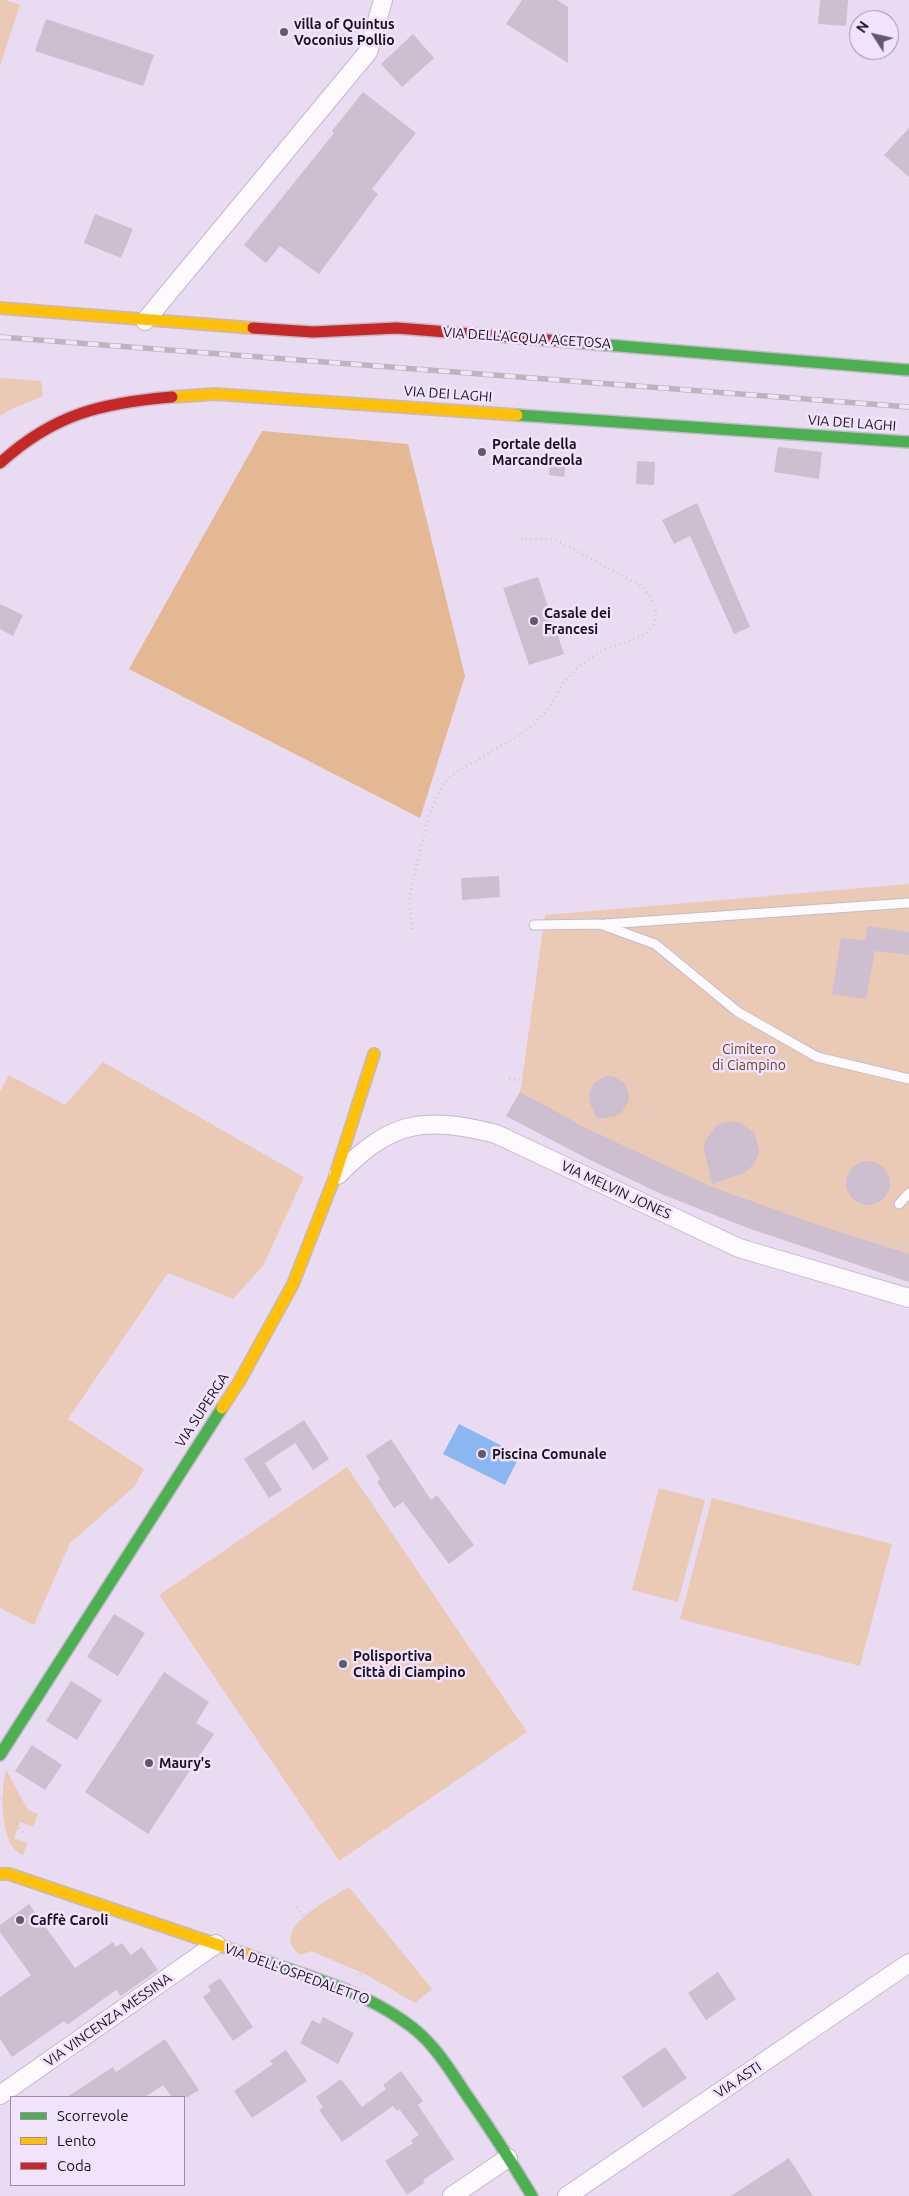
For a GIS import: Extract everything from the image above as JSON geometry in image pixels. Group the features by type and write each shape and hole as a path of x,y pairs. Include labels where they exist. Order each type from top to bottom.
{"main road":[{"name":"VIA DELL'ACQUA ACETOSA","path":"0,308 145,321 313,332 397,328 909,370"},
{"name":"VIA DEI LAGHI","path":"0,463 16,449 53,423 78,413 132,401 215,394 909,442"},
{"path":"18,434 53,423"},
{"name":"VIA SUPERGA","path":"0,1755 239,1382 293,1284 334,1179 374,1054"},
{"name":"VIA DELL'OSPEDALETTO","path":"3,1870 323,1981 381,2006 407,2023 435,2048 532,2196"}],"street":[{"path":"145,321 368,52 383,0"},
{"name":"VIA MELVIN JONES","path":"334,1179 373,1143 399,1130 421,1124 442,1123 464,1126 496,1134 738,1248 909,1298"},
{"name":"VIA VINCENZA MESSINA","path":"0,2095 216,1944"},
{"name":"VIA ASTI","path":"567,2196 909,1963"},
{"path":"452,2196 508,2158"}],"lane":[{"path":"534,925 600,924 909,903"},
{"path":"600,924 655,944 738,1012 817,1057 909,1079"},
{"path":"899,1204 909,1193"}],"path":[{"path":"413,929 409,898 430,814 443,785 453,774 518,736 534,724 550,707 563,683 578,667 599,652 646,634 654,623 656,612 643,586 562,543 549,539 521,539"},
{"path":"571,1077 562,1079 554,1086 554,1096 560,1104 569,1107 574,1105 583,1095 579,1082 571,1077 556,1018 570,999 576,972"},
{"path":"638,1146 671,1086 666,1072 670,1058"},
{"path":"579,1082 604,1069 623,1076 653,1116"},
{"path":"509,1078 554,1086"},
{"path":"574,1105 584,1118 695,1174 873,1237 909,1246"},
{"path":"873,1237 899,1204"},
{"path":"0,1798 23,1833"},
{"path":"297,1907 315,1932 339,1944 364,1964 360,1975"}],"green space":[{"path":"0,0 20,5 0,66"},
{"path":"0,378 41,381 43,396 0,416"},
{"name":"Cimitero di Ciampino","path":"909,884 909,1282 748,1228 659,1193 506,1116 520,1092 545,915"},
{"path":"103,1062 304,1177 263,1266 233,1299 168,1273 68,1419 144,1469 134,1487 70,1543 34,1625 0,1608 0,1092 9,1075 65,1105"},
{"name":"Polisportiva Città di Ciampino","path":"347,1467 527,1732 339,1861 159,1595"},
{"path":"659,1488 705,1500 678,1602 632,1590"},
{"path":"712,1498 892,1544 860,1666 680,1619"},
{"path":"6,1770 28,1810 38,1814 33,1827 20,1822 14,1838 27,1843 23,1855 15,1850 6,1830 3,1791"},
{"path":"349,1887 432,1989 415,2003 367,1975 311,1951 301,1955 292,1945 291,1936 296,1926 305,1916"}],"shaded area":[{"path":"262,431 408,444 465,676 420,818 129,669"}],"water":[{"name":"Piscina Comunale","path":"459,1424 520,1455 505,1485 443,1454"}],"building":[{"path":"522,0 557,0 568,7 568,63 506,24"},
{"path":"820,0 848,0 846,26 818,24"},
{"path":"46,19 154,55 143,86 35,51"},
{"path":"413,34 434,58 402,87 381,64"},
{"path":"363,92 416,133 372,189 378,194 319,274 280,246 266,263 244,245 334,133 332,131"},
{"path":"909,128 909,177 884,155"},
{"path":"95,214 133,229 121,258 84,243"},
{"path":"778,447 822,452 819,479 774,472"},
{"path":"550,459 566,461 564,477 549,475"},
{"path":"637,461 655,462 654,485 636,484"},
{"path":"697,503 750,627 734,634 690,536 674,544 662,520"},
{"name":"Casale dei Francesi","path":"538,577 564,654 529,665 503,588"},
{"path":"0,604 23,615 13,636 0,629"},
{"path":"499,876 500,897 462,900 461,878"},
{"path":"868,926 909,932 909,955 875,951 866,999 832,994 841,938 865,940"},
{"path":"606,1076 612,1076 624,1082 629,1094 629,1101 622,1112 616,1116 597,1119 589,1101 589,1094 594,1083"},
{"path":"520,1092 577,1123 575,1123 712,1187 821,1226 909,1254 909,1282 748,1228 659,1193 588,1159 506,1116"},
{"path":"723,1122 741,1123 755,1134 759,1151 756,1160 744,1173 712,1184 704,1150 705,1141 715,1127"},
{"path":"864,1161 872,1161 884,1167 890,1183 884,1199 872,1205 864,1205 852,1199 846,1187 846,1179 852,1167"},
{"path":"304,1420 329,1459 313,1470 295,1443 265,1463 282,1490 269,1498 244,1459"},
{"path":"391,1439 431,1500 437,1495 474,1545 449,1564 403,1502 394,1508 377,1482 380,1479 366,1456"},
{"path":"114,1614 145,1633 118,1676 87,1657"},
{"name":"Maury's","path":"164,1672 209,1702 196,1723 214,1734 148,1834 85,1792"},
{"path":"71,1681 102,1700 77,1740 46,1721"},
{"path":"32,1745 62,1765 45,1790 15,1771"},
{"path":"29,1904 75,1968 113,1942 116,1947 122,1943 131,1955 142,1947 158,1970 121,1996 116,1990 67,2025 64,2021 12,2057 0,2039 0,1997 31,1975 0,1932 0,1925"},
{"path":"718,1972 736,1999 706,2020 688,1993"},
{"path":"220,1978 253,2027 233,2041 203,1997 211,1991 208,1986"},
{"path":"323,2017 354,2033 338,2064 300,2043 312,2020 320,2024"},
{"path":"165,2039 199,2090 188,2097 171,2096 163,2085 146,2096 69,2096 113,2067 116,2072"},
{"path":"665,2047 687,2078 643,2108 622,2077"},
{"path":"286,2050 307,2081 252,2118 234,2091 273,2064 270,2061"},
{"path":"401,2071 423,2101 418,2105 454,2159 423,2180 425,2182 407,2195 385,2161 413,2143 411,2140 419,2135 399,2109 397,2111 393,2106 342,2142 319,2110 323,2107 316,2097 341,2079 362,2107 386,2089 383,2085"},
{"path":"789,2158 813,2196 731,2196"}],"railway":[{"path":"0,337 909,407"}],"traffic: fast":[{"path":"559,341 909,370"},
{"path":"517,415 909,442"},
{"path":"0,1755 222,1408"},
{"path":"248,1955 349,1991 387,2010 415,2029 446,2064 500,2144 532,2196"}],"traffic: slow":[{"path":"0,308 253,328"},
{"path":"172,397 215,394 517,415"},
{"path":"222,1408 239,1382 293,1284 334,1179 374,1054"},
{"path":"0,1874 9,1874 248,1955"}],"traffic: jam":[{"path":"253,328 313,332 397,328 559,341"},
{"path":"0,463 20,446 59,422 80,414 123,403 172,397"}],"place":[{"name":"villa of Quintus Voconius Pollio","path":"284,32"},
{"name":"Portale della Marcandreola","path":"482,452"},
{"name":"Casale dei Francesi","path":"534,621"},
{"name":"Piscina Comunale","path":"482,1454"},
{"name":"Polisportiva Città di Ciampino","path":"343,1664"},
{"name":"Maury's","path":"149,1763"},
{"name":"Caffè Caroli","path":"20,1920"}]}
